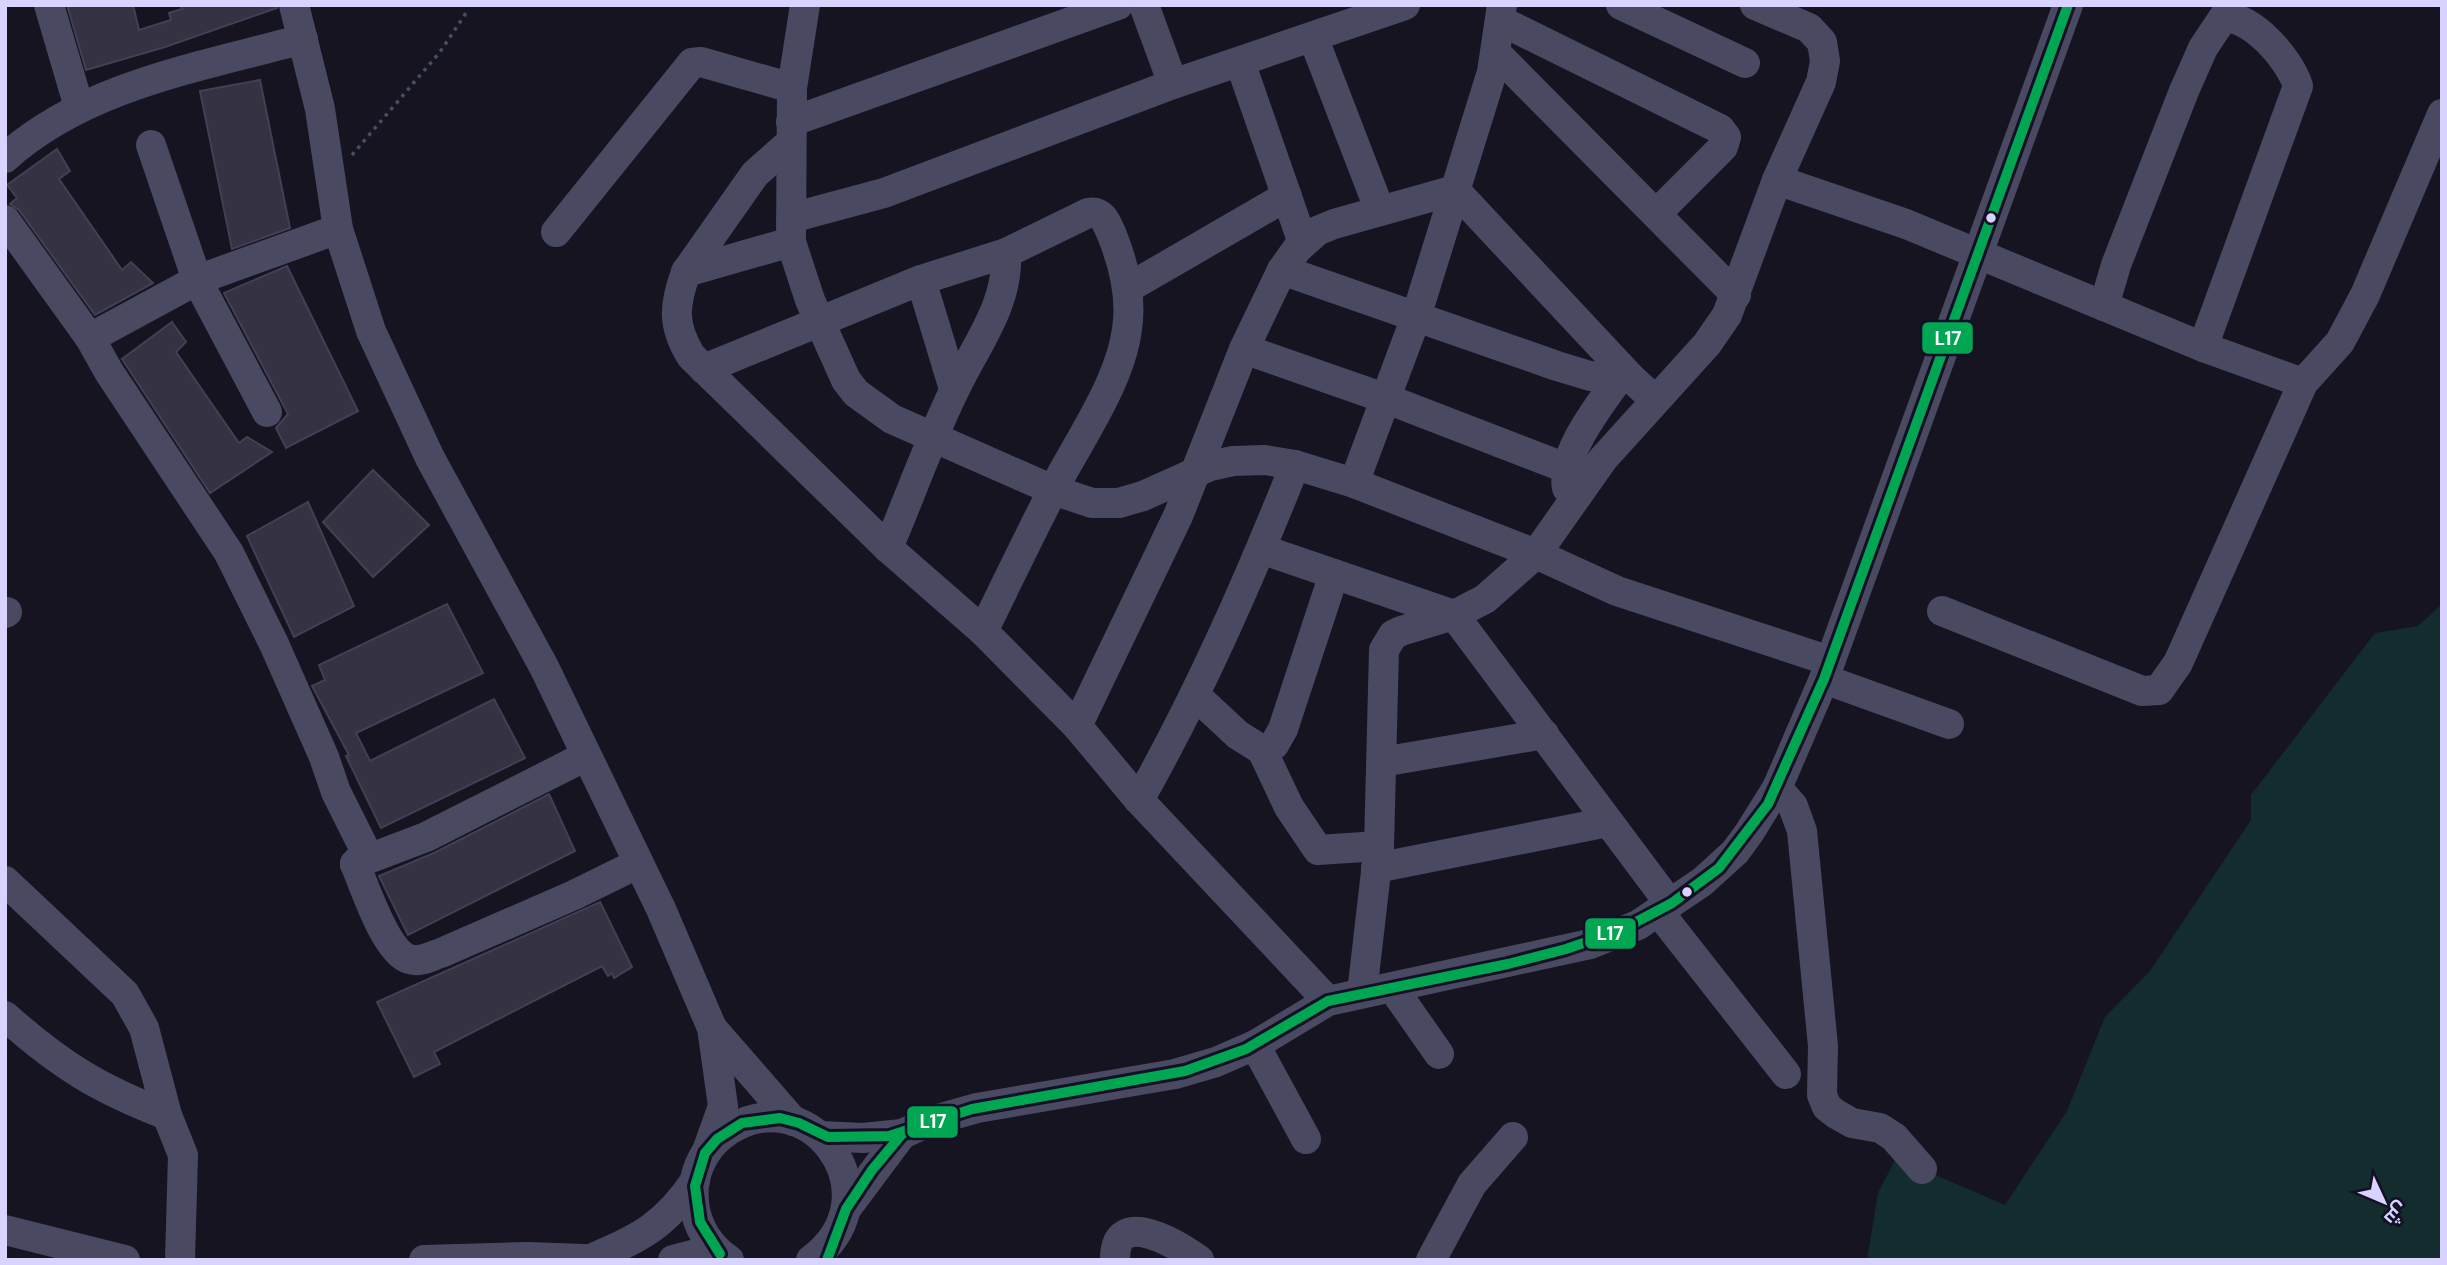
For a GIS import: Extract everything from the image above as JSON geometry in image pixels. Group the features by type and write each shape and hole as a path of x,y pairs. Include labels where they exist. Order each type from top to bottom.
{"street":[{"path":"49,5 79,107"},
{"path":"1118,5 791,132 755,174 685,272 677,295 677,320 684,344 704,369 773,433 888,548 983,631 1077,726 1139,800 1328,1001"},
{"path":"1144,5 1173,85"},
{"path":"685,272 884,192 1173,85 1405,5"},
{"path":"1620,5 1745,63"},
{"path":"1362,993 1378,857 1384,650 1393,635 1454,615 1485,599 1536,554 1603,459 1707,344 1736,295 1777,180 1821,82 1826,51 1810,28 1755,5"},
{"path":"821,1136 863,1138 902,1134 931,1121 977,1108 1175,1074 1216,1062 1255,1045 1328,1001 1590,944 1638,925 1735,852 1777,788 1827,670 2068,5"},
{"path":"296,6 333,178 338,229 371,331 430,458 499,580 662,909 712,1028 723,1106 695,1181 668,1217 640,1238 604,1259 430,1259"},
{"path":"812,7 792,88 791,230 803,282 833,356 856,393 892,419 1075,499 1106,504 1143,496 1193,476 1210,466 1233,461 1265,460 1294,465 1354,483 1536,554 1617,591 1827,670 1949,724"},
{"path":"2104,306 2137,207 2203,48 2220,12 2233,17 2260,36 2294,74 2298,86 2203,347"},
{"path":"1354,483 1416,317 1496,53 1501,13 1720,129 1726,137 1723,147 1656,214"},
{"path":"1313,37 1380,211"},
{"path":"5,158 31,137 79,107 122,91 303,39"},
{"path":"1496,53 1736,295"},
{"path":"556,232 692,63 701,62 792,88"},
{"path":"1240,62 1303,243"},
{"path":"1942,611 2142,691 2159,690 2178,663 2302,383 2340,342 2360,305 2442,114"},
{"path":"151,145 197,280 267,412"},
{"path":"1777,180 1868,210 2203,347 2302,383"},
{"path":"1077,726 1163,550 1244,349 1282,270 1303,243 1317,231 1455,190"},
{"path":"1455,190 1624,378 1655,400"},
{"path":"1128,288 1287,196"},
{"path":"704,369 921,280 1006,253 1095,212 1107,223 1128,288 1124,344 1077,449 1053,490 983,631"},
{"path":"5,220 90,338 109,372 229,553 274,644 324,757 336,792 366,852 355,864"},
{"path":"90,338 197,280 338,229"},
{"path":"888,548 954,389 995,311 1004,281 1006,253"},
{"path":"1282,270 1575,372 1624,378"},
{"path":"921,280 954,389"},
{"path":"1244,349 1387,399 1566,468"},
{"path":"1574,500 1566,483 1566,468 1585,429 1624,378"},
{"path":"1139,800 1196,696 1261,549 1294,465"},
{"path":"1261,549 1454,615 1608,822 1664,908 1786,1074"},
{"path":"1262,750 1274,745 1283,729 1334,574"},
{"path":"1196,696 1238,735 1262,750 1289,807 1318,850 1378,857 1608,822"},
{"path":"1382,762 1544,734"},
{"path":"355,864 437,832 586,756"},
{"path":"1777,788 1793,806 1802,831 1823,1046 1822,1095 1827,1107 1836,1114 1852,1123 1880,1128 1894,1137 1922,1169"},
{"path":"355,864 381,924 398,952 411,960 422,960 574,895 638,864"},
{"path":"5,881 125,994 137,1012 167,1115 183,1155 181,1251"},
{"path":"1392,987 1439,1054"},
{"path":"5,1016 85,1079 113,1095 167,1115"},
{"path":"712,1028 793,1121 821,1136 841,1161 846,1177 846,1209"},
{"path":"1255,1045 1306,1139"},
{"path":"707,1151 730,1129 745,1122 761,1118 793,1121"},
{"path":"811,1260 830,1249 846,1209 902,1134"},
{"path":"1432,1260 1472,1184 1513,1137"},
{"path":"673,1260 720,1256 701,1228 695,1213 695,1181"},
{"path":"5,1230 125,1260"},
{"path":"1115,1260 1120,1241 1125,1235 1138,1231 1167,1240 1199,1260"}],"path":[{"path":"333,178 440,52 468,10"}],"green space":[{"path":"2442,604 2442,1260 1867,1260 1878,1193 1896,1158 2005,1205 2067,1111 2105,1017 2150,971 2251,820 2251,795 2375,633 2418,626"}],"building":[{"path":"67,5 133,5 139,30 171,20 169,13 182,9 181,5 277,5 277,8 165,47 86,70"},
{"path":"260,80 290,228 232,249 200,91"},
{"path":"57,149 70,171 59,179 122,270 131,262 153,283 95,315 19,210 10,204 17,198 7,185"},
{"path":"287,266 358,411 286,448 276,428 288,414 224,293"},
{"path":"172,322 186,342 176,352 239,443 247,437 272,452 210,493 122,359"},
{"path":"373,470 429,525 373,577 323,522"},
{"path":"308,502 354,606 294,637 247,536"},
{"path":"447,604 483,673 356,733 370,761 494,699 525,758 381,828 346,756 349,755 312,686 325,680 319,665"},
{"path":"549,794 575,851 408,935 379,876 434,853"},
{"path":"600,902 632,967 614,978 612,973 608,976 602,966 434,1052 440,1064 414,1077 377,1002"}],"transit line":[{"name":"L17","path":"720,1254 700,1222 695,1186 705,1153 717,1139 742,1123 780,1118 799,1123 828,1137 889,1136 972,1109 1185,1071 1246,1049 1328,1001 1508,964 1566,949 1621,930 1672,903 1719,868 1768,804 1824,679 2068,5"},
{"name":"L17","path":"827,1260 846,1209 872,1170 902,1134 938,1119"}]}
